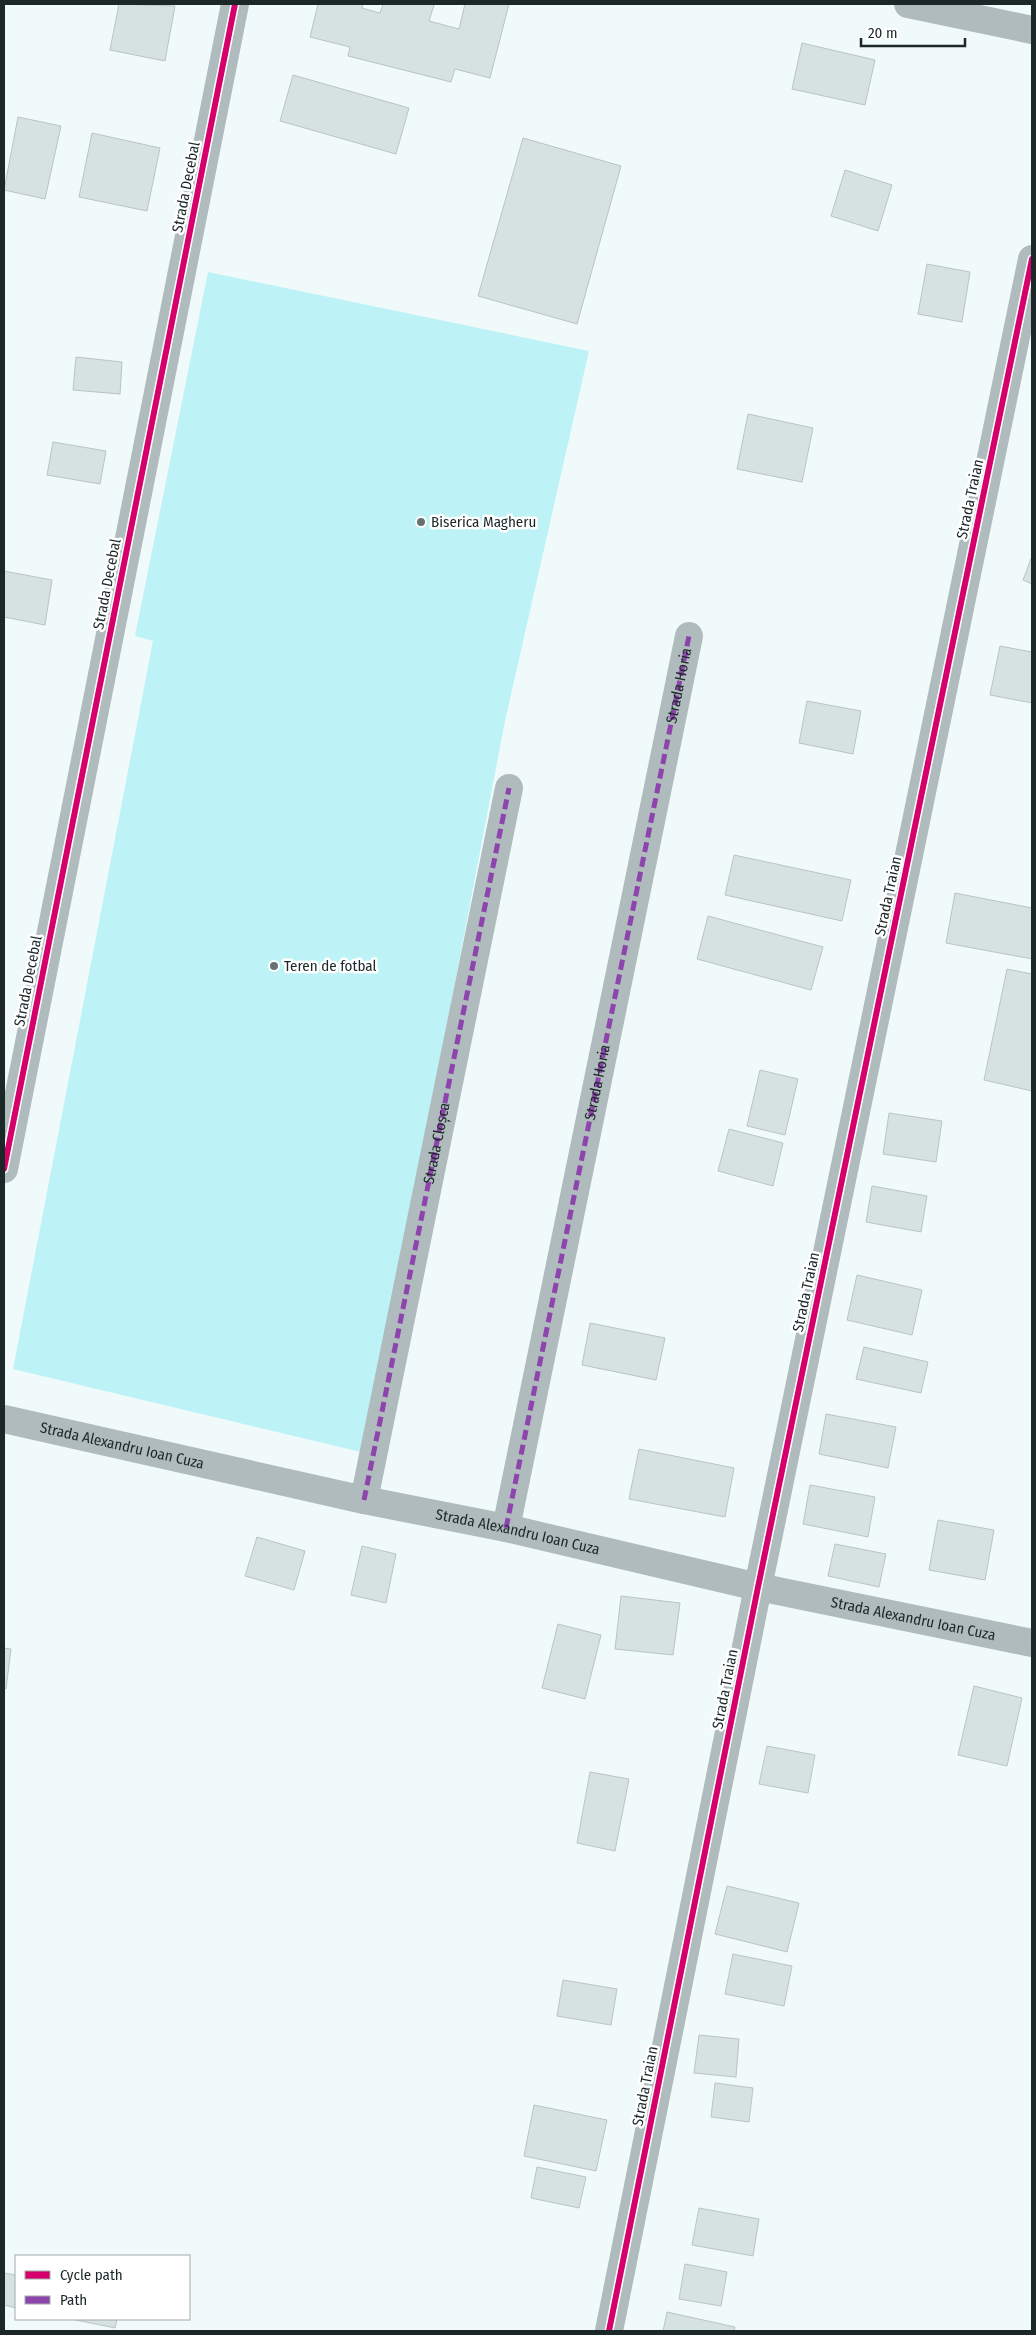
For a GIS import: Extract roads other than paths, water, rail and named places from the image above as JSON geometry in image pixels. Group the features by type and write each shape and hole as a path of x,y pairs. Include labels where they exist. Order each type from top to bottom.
{"street":[{"name":"Strada Decebal","path":"4,1169 235,4"},
{"path":"908,4 1032,30"},
{"name":"Strada Traian","path":"609,2331 758,1587 1032,259"},
{"name":"Strada Horia","path":"506,1528 688,636"},
{"name":"Strada Cloșca","path":"364,1500 509,788"},
{"name":"Strada Alexandru Ioan Cuza","path":"4,1419 364,1500 506,1528 758,1587 1032,1643"}],"place":[{"name":"Biserica Magheru","path":"421,522"},
{"name":"Teren de fotbal","path":"274,966"}]}
